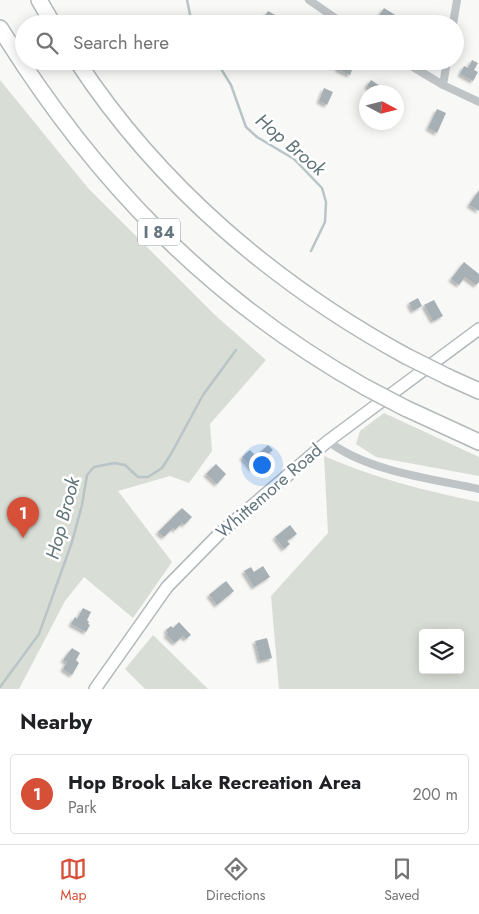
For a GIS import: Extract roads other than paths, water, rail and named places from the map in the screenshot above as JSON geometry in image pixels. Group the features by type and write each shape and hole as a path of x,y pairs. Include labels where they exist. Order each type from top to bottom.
{"highway":[{"path":"39,0 48,15"},
{"name":"I 84","path":"0,28 15,51"},
{"name":"I 84","path":"27,70 67,127 116,188 150,224 200,270 249,310 310,354 365,388 479,442"},
{"name":"I 84","path":"84,70 150,156 230,234 320,304 366,334 479,392"}],"main road":[{"name":"Whittemore Road","path":"95,689 167,587 220,533 328,441 479,329"}],"street":[{"path":"309,0 331,15"},
{"path":"454,15 457,0"},
{"path":"418,70 443,85 479,102"},
{"path":"443,85 446,70"},
{"path":"328,441 342,452 370,463 412,475 479,489"}],"waterway":[{"name":"Hop Brook","path":"187,0 190,15"},
{"name":"Hop Brook","path":"222,70 231,85 246,127 257,137 294,159 322,188 326,202 325,222 311,251"},
{"name":"Hop Brook","path":"0,687 39,634 72,542 82,505 87,475 94,467 114,463 125,465 138,477 148,477 162,468 203,395 236,350"}],"place":[{"name":"Hop Brook Lake Recreation Area","path":"23,538"}]}
